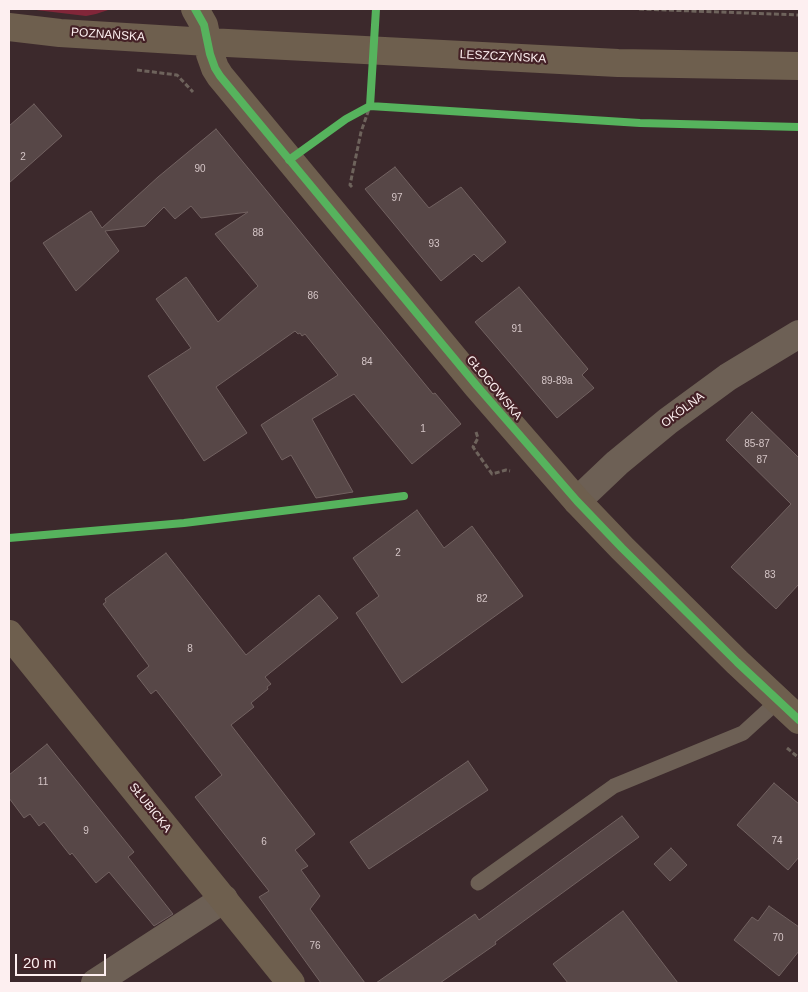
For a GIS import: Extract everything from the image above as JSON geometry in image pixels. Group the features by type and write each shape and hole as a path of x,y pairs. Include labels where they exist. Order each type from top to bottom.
{"street":[{"name":"GŁOGOWSKA","path":"195,9 204,25 215,68 220,76 470,378 577,501 675,602 799,720"},
{"name":"POZNAŃSKA","path":"9,27 60,33 208,42"},
{"name":"LESZCZYŃSKA","path":"208,42 618,63 799,66"},
{"name":"OKÓLNA","path":"577,501 617,463 668,421 728,377 799,334"},
{"name":"SŁUBICKA","path":"11,641 291,983"},
{"path":"95,983 224,899"}],"lane":[{"path":"478,883 614,786 743,733 778,701"}],"path":[{"path":"639,9 799,15"},
{"path":"128,68 177,75 194,93"},
{"path":"362,110 370,106"},
{"path":"356,193 350,185 360,132 370,106"}],"shaded area":[{"path":"28,9 111,9 86,16"}],"building":[{"path":"34,104 62,136 9,183 9,126"},
{"path":"216,129 433,394 435,393 461,424 412,464 354,394 312,419 353,492 316,498 291,455 282,460 261,425 338,375 305,334 302,336 295,331 216,387 247,433 204,461 148,376 191,348 156,299 186,277 218,322 258,286 215,234 248,212 201,218 191,206 175,219 164,207 145,226 105,231 119,251 76,291 43,243 91,211 102,228 158,177"},
{"path":"395,167 429,208 461,187 506,242 482,262 474,254 441,281 365,189"},
{"path":"519,287 588,369 582,375 594,388 557,418 475,322"},
{"path":"752,412 799,458 799,584 776,609 731,567 791,504 726,440"},
{"path":"417,510 444,548 472,526 523,596 402,683 356,613 379,596 353,558"},
{"path":"166,553 246,655 319,595 338,618 265,677 271,684 267,687 268,689 251,703 254,707 231,725 315,834 295,850 308,866 301,870 320,896 310,909 365,983 321,983 259,897 269,891 195,797 222,775 156,690 151,694 137,676 149,666 103,604 106,602 105,599"},
{"path":"47,744 134,852 128,857 173,914 154,926 109,872 96,883 72,853 70,855 44,822 39,826 30,814 24,818 9,798 9,775"},
{"path":"468,761 488,790 369,869 350,842"},
{"path":"774,783 799,804 799,857 788,870 737,825"},
{"path":"622,816 639,837 495,942 496,944 440,983 376,983 475,914 479,920"},
{"path":"671,848 687,865 670,881 654,864"},
{"path":"769,906 799,927 799,951 779,976 734,940 752,917 758,921"},
{"path":"623,911 678,983 568,983 553,964"}],"cycle path":[{"path":"195,9 204,25 210,54 220,76 477,386 577,501 622,548 737,662 799,720"},
{"path":"376,9 370,106 640,123 799,127"},
{"path":"289,160 346,119 370,106"},
{"path":"9,538 184,523 404,496"}]}
